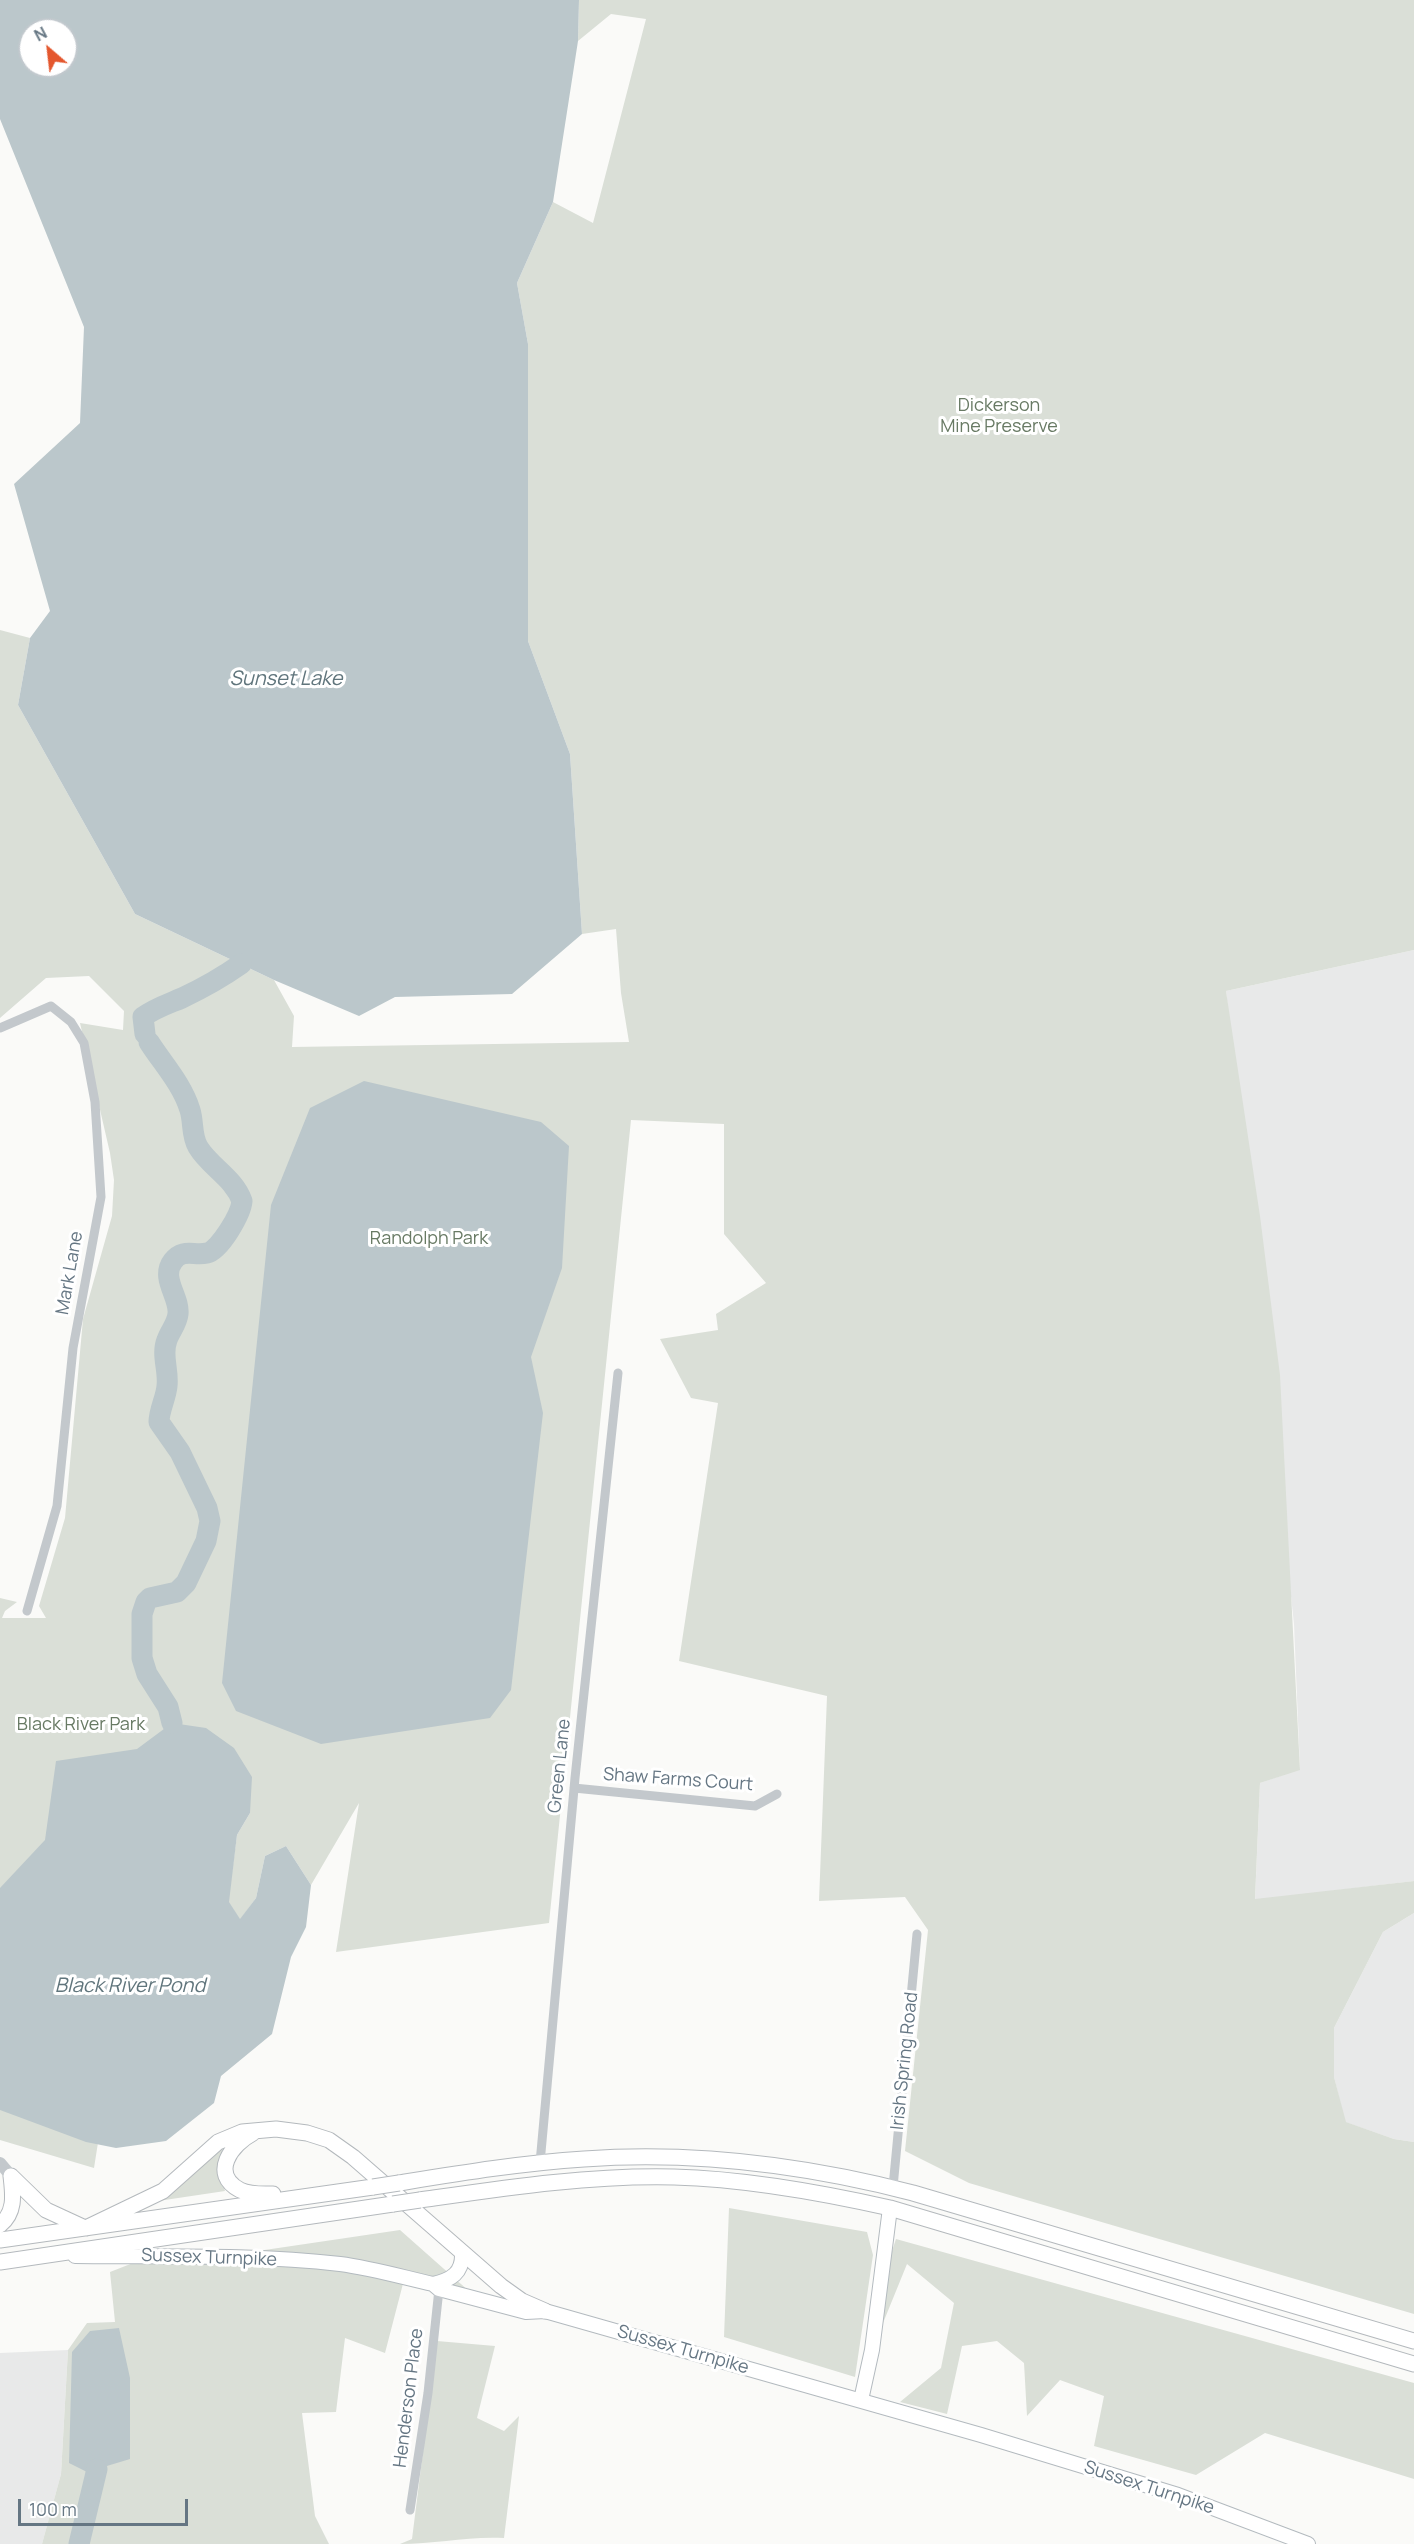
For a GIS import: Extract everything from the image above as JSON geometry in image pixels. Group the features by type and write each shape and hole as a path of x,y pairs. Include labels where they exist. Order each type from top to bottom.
{"highway":[{"path":"261,2130 245,2137 231,2149 225,2167 230,2181 237,2189 248,2193 309,2196"},
{"path":"85,2228 163,2191 211,2147 228,2136 261,2130 292,2130 308,2133 341,2148 501,2286 522,2301 545,2311"},
{"path":"0,2240 540,2163 643,2157 730,2160 813,2171 893,2187 1414,2341"},
{"path":"11,2176 46,2210 85,2228"},
{"path":"0,2225 13,2206 11,2176"},
{"path":"0,2262 565,2181 674,2177 770,2186 891,2208 1414,2364"}],"main road":[{"path":"861,2400 872,2350 891,2208"},
{"path":"436,2287 454,2276 462,2262 462,2253"},
{"name":"Sussex Turnpike","path":"40,2256 177,2256 314,2262 370,2269 526,2312 545,2311 861,2400 1178,2495 1308,2544"}],"street":[{"name":"Mark Lane","path":"0,1028 51,1006 76,1029 84,1043 95,1102 100,1197 73,1348 57,1506 27,1611"},
{"name":"Green Lane","path":"540,2163 574,1788 618,1373"},
{"name":"Shaw Farms Court","path":"574,1788 755,1806 777,1794"},
{"name":"Irish Spring Road","path":"893,2187 917,1934"},
{"path":"0,2163 11,2176"},
{"name":"Henderson Place","path":"410,2510 429,2393 436,2287"}],"shaded area":[{"path":"1414,950 1414,1881 1255,1900 1260,1783 1300,1769 1294,1624 1226,991"},
{"path":"1414,1913 1414,2142 1394,2139 1345,2122 1334,2077 1334,2028 1383,1932"},
{"path":"68,2350 61,2474 42,2544 0,2544 0,2353"}],"green space":[{"path":"579,0 1414,0 1414,950 1226,991 1260,1216 1280,1375 1300,1770 1260,1783 1255,1899 1414,1881 1414,1913 1383,1932 1334,2028 1334,2077 1346,2122 1394,2139 1414,2142 1414,2314 969,2183 905,2151 928,1930 905,1897 819,1901 827,1696 679,1661 718,1403 691,1398 660,1339 718,1330 716,1314 766,1283 724,1234 724,1124 631,1120 549,1923 336,1952 359,1803 311,1885 286,1846 265,1856 256,1898 240,1920 228,1902 237,1835 250,1813 163,1730 94,2168 0,2140 0,1598 17,1602 5,1611 2,1618 46,1618 39,1606 65,1518 83,1319 112,1216 114,1180 110,1153 80,1023 123,1030 124,1011 89,976 46,978 0,1018 0,630 30,638 18,705 135,914 274,980 294,1016 292,1047 629,1042 621,993 616,929 582,934 570,754 528,641 528,344 517,283 553,202 593,223 646,19 611,14 578,41"},
{"path":"225,2145 219,2163 225,2191 158,2201"},
{"path":"729,2208 867,2232 873,2255 855,2377 724,2337"},
{"path":"400,2230 470,2292 405,2276 385,2353 345,2338 336,2412 302,2413 315,2516 329,2544 42,2544 61,2474 68,2350 87,2323 115,2322 110,2272 133,2263 224,2256"},
{"path":"896,2239 1414,2383 1414,2479 1265,2433 1196,2475 1094,2446 1104,2396 1060,2380 1027,2416 1024,2363 997,2341 962,2346 947,2414 900,2402 941,2368 954,2303 907,2264 883,2323 890,2257"},
{"path":"437,2341 495,2346 477,2418 504,2431 519,2416 504,2538 400,2544 412,2539"}],"water":[{"name":"Sunset Lake","path":"0,0 579,0 578,41 553,202 517,283 528,344 528,641 570,754 582,934 512,994 395,997 359,1016 274,980 135,914 18,705 30,638 50,611 14,484 80,423 84,327 0,119"},
{"path":"364,1081 541,1122 569,1146 562,1268 531,1357 543,1413 511,1690 490,1718 321,1744 236,1711 222,1683 271,1205 310,1108"},
{"name":"Black River Pond","path":"172,1723 206,1728 234,1748 252,1777 250,1813 237,1835 229,1902 240,1919 256,1898 265,1856 286,1846 311,1885 306,1927 291,1957 272,2034 221,2076 214,2103 166,2141 116,2148 86,2142 0,2110 0,1888 45,1840 56,1761 137,1749"},
{"path":"119,2328 130,2378 130,2459 87,2472 69,2463 72,2352 90,2331"}],"waterway":[{"path":"145,1034 143,1017 205,986 241,964"},
{"path":"149,1042 187,1101 198,1147 228,1179 242,1201 224,1239 207,1253 189,1253 177,1257 170,1267 169,1274 178,1314 165,1346 167,1386 159,1422 180,1452 207,1508 210,1521 206,1541 186,1583 177,1592 150,1598 142,1614 142,1658 147,1674 168,1707 172,1723"},
{"path":"79,2544 97,2469"}],"park label":[{"name":"Dickerson Mine Preserve","path":"999,416"},
{"name":"Randolph Park","path":"429,1239"},
{"name":"Black River Park","path":"81,1725"}]}
